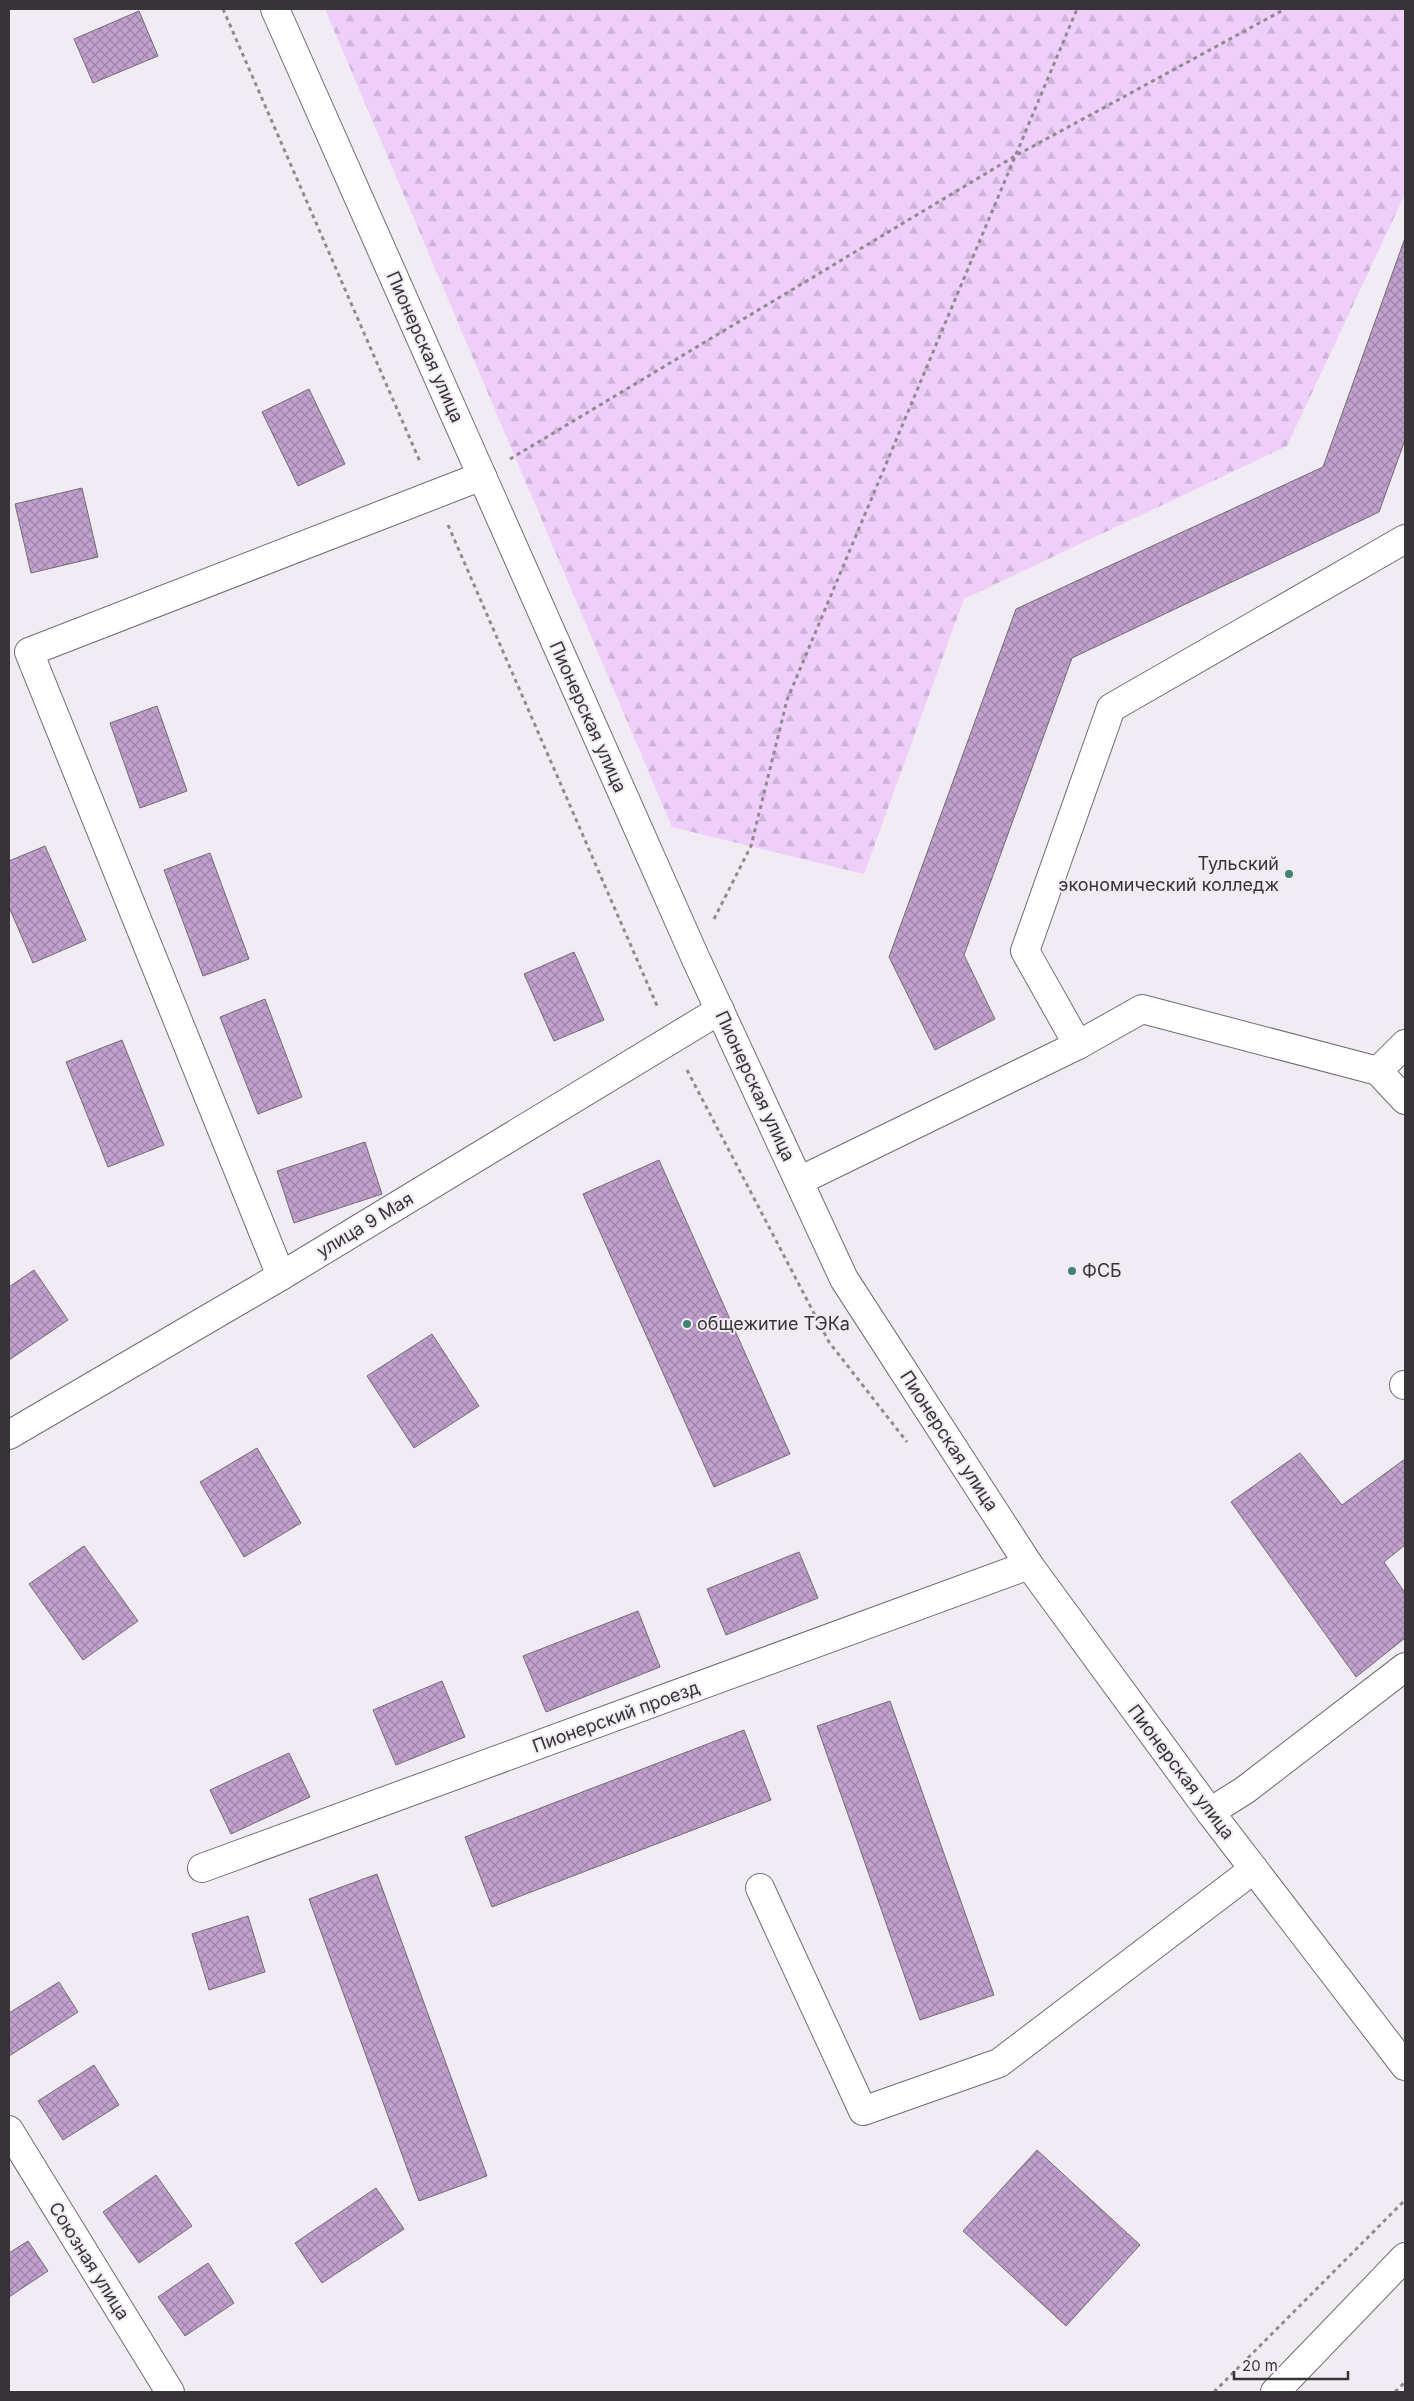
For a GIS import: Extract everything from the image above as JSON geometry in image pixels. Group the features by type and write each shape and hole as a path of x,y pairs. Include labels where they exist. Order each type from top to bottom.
{"street":[{"name":"Пионерская улица","path":"275,9 695,957 844,1279 1029,1565 1210,1812 1405,2066"},
{"path":"281,1276 29,652 482,476"},
{"path":"1078,1045 1025,951 1111,708 1405,539"},
{"path":"799,1181 1078,1045 1142,1009 1378,1071 1405,1100"},
{"name":"улица 9 Мая","path":"9,1435 281,1276 720,1010"},
{"path":"1378,1071 1405,1044"},
{"name":"Пионерский проезд","path":"202,1868 1029,1565"},
{"path":"1210,1812 1245,1790 1405,1667"},
{"path":"760,1888 863,2111 999,2063 1254,1869"},
{"name":"Союзная улица","path":"9,2130 170,2392"},
{"path":"1275,2392 1405,2257"}],"path":[{"path":"695,957 751,846 787,700 1077,9"},
{"path":"482,476 1015,156 1285,9"},
{"path":"1214,2392 1405,2200"},
{"path":"1395,2392 1405,2382"}],"green space":[{"path":"325,9 1405,9 1405,194 1287,446 964,599 864,874 672,827"}],"building":[{"path":"139,11 158,56 93,83 74,39"},
{"path":"1405,238 1405,440 1379,512 1072,658 964,955 995,1019 935,1050 889,957 1016,609 1323,467"},
{"path":"309,389 345,464 298,486 262,412"},
{"path":"82,488 98,557 31,573 15,504"},
{"path":"157,706 187,791 140,808 110,723"},
{"path":"45,846 86,940 33,963 9,907 9,861"},
{"path":"210,853 249,959 203,976 164,870"},
{"path":"574,952 604,1020 554,1041 524,974"},
{"path":"265,999 302,1097 258,1114 220,1017"},
{"path":"122,1040 164,1145 108,1167 66,1062"},
{"path":"365,1142 382,1194 294,1223 277,1171"},
{"name":"общежитие ТЭКа","path":"659,1160 790,1454 714,1487 583,1194"},
{"path":"34,1270 68,1320 9,1360 9,1287"},
{"path":"432,1334 479,1406 414,1448 367,1376"},
{"path":"257,1448 301,1523 244,1557 200,1482"},
{"path":"1300,1453 1342,1505 1405,1459 1405,1545 1384,1562 1405,1593 1405,1638 1356,1677 1231,1502"},
{"path":"84,1546 138,1621 83,1660 29,1584"},
{"path":"799,1552 818,1598 726,1635 707,1589"},
{"path":"638,1611 660,1667 546,1712 523,1656"},
{"path":"442,1681 465,1737 396,1765 373,1710"},
{"path":"890,1701 994,1995 920,2020 817,1726"},
{"path":"744,1730 771,1800 492,1907 465,1837"},
{"path":"289,1753 310,1797 231,1834 210,1790"},
{"path":"377,1874 487,2176 419,2201 309,1899"},
{"path":"248,1916 265,1972 209,1990 192,1934"},
{"path":"59,1982 78,2012 9,2056 9,2013"},
{"path":"94,2065 119,2105 63,2140 38,2101"},
{"path":"1037,2150 1140,2245 1066,2326 963,2231"},
{"path":"156,2175 192,2226 139,2263 103,2212"},
{"path":"376,2188 404,2229 322,2283 295,2243"},
{"path":"28,2241 48,2271 9,2297 9,2253"},
{"path":"208,2263 234,2303 185,2336 158,2297"}],"place":[{"name":"Тульский экономический колледж","path":"1289,874"},
{"name":"ФСБ","path":"1072,1271"},
{"name":"общежитие ТЭКа","path":"687,1324"}]}
